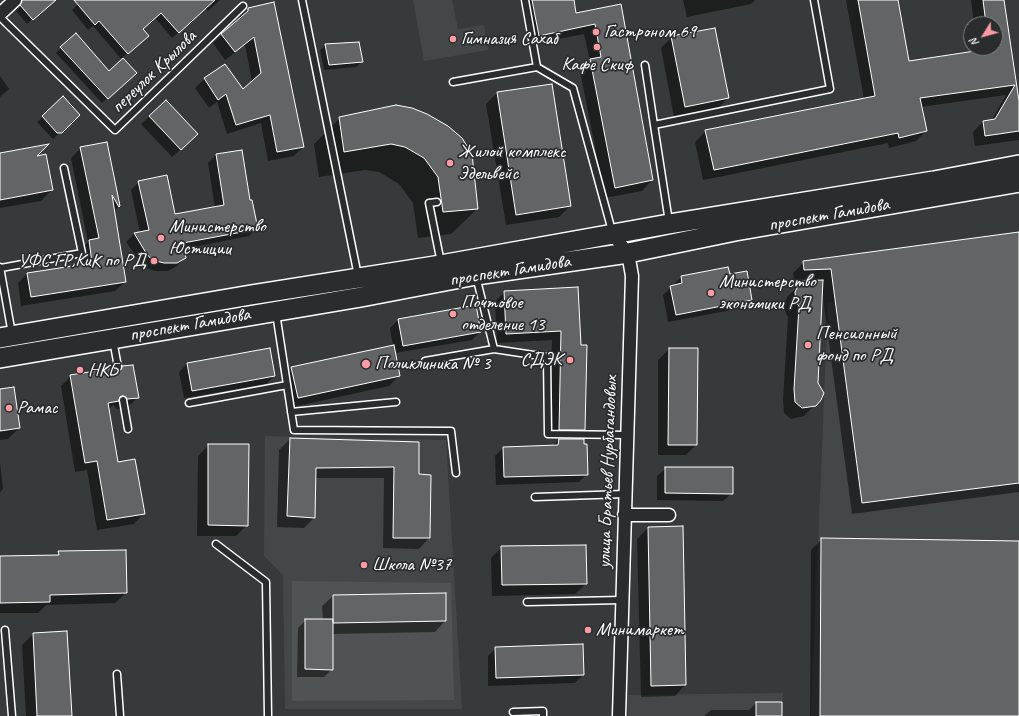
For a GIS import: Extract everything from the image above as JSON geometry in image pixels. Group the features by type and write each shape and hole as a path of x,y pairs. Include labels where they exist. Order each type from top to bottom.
{"main road":[{"name":"проспект Гамидова","path":"6,337 441,265 669,224 934,181 1019,165"},
{"name":"проспект Гамидова","path":"0,358 275,310 361,297 476,275 628,253 735,231 1019,182"}],"street":[{"path":"0,16 15,0"},
{"name":"улица Братьев Нурбагандовых","path":"613,235 628,253 632,276 619,716"},
{"path":"624,516 669,515"}],"lane":[{"path":"302,0 359,278"},
{"path":"525,0 537,67"},
{"path":"654,125 830,89 814,0"},
{"name":"переулок Крылова","path":"0,16 115,130 243,6"},
{"path":"645,64 669,224"},
{"path":"453,82 537,67 573,88 613,235"},
{"path":"6,337 1,268 82,253 64,168"},
{"path":"437,202 429,203 441,265"},
{"path":"476,275 494,349"},
{"path":"275,310 294,430 451,431 456,473"},
{"path":"112,339 118,367"},
{"path":"425,361 494,349 547,357 548,434 628,435"},
{"path":"189,403 287,386"},
{"path":"123,400 128,430"},
{"path":"291,412 396,402"},
{"path":"535,497 625,494"},
{"path":"216,544 266,582 268,716"},
{"path":"527,602 622,600"},
{"path":"5,630 12,716"},
{"path":"117,674 120,716"},
{"path":"513,712 542,711 543,716"}],"shaded area":[{"name":"Гимназия Сахаб","path":"413,0 452,0 458,29 484,25 488,50 424,61"},
{"path":"1019,276 1019,716 811,716 828,302"},
{"name":"Школа №37","path":"265,436 446,440 462,709 285,709 283,575 264,556"},
{"path":"292,581 451,583 454,700 292,701"},
{"path":"783,693 782,716 628,716 627,695"}],"building":[{"path":"22,0 56,0 33,20 20,5"},
{"path":"74,0 215,0 179,33 161,13 143,29 149,36 128,54 99,21 95,25"},
{"path":"532,0 574,0 576,13 621,4 653,180 615,188 590,59 601,57 595,24 539,36"},
{"path":"858,0 898,0 909,61 963,53 963,56 1003,56 1003,16 985,16 983,0 1004,0 1019,101 1019,131 985,136 983,121 995,119 1015,85 920,98 927,131 899,138 898,133 714,170 705,130 875,96"},
{"path":"274,2 304,147 277,152 270,115 236,125 226,94 218,100 204,78 225,64 243,89 261,73 254,37 235,52 221,34 248,11 248,8"},
{"path":"715,28 729,98 685,107 671,36"},
{"path":"76,33 109,71 123,58 137,73 108,99 60,47"},
{"path":"359,42 363,62 329,65 325,44"},
{"path":"552,84 571,206 516,215 497,92"},
{"path":"63,96 80,115 62,133 57,133 42,116"},
{"path":"166,100 198,134 181,150 149,116"},
{"name":"Жилой комплекс Эдельвейс","path":"396,105 412,108 427,114 448,126 462,138 472,154 478,209 443,212 438,177 424,158 405,147 391,144 344,152 339,117"},
{"path":"107,142 120,206 119,207 112,195 126,282 31,297 27,273 92,263 89,240 99,238 80,147"},
{"path":"49,144 37,156 46,154 53,190 0,200 0,153"},
{"path":"242,150 250,200 252,200 258,229 183,243 186,258 177,263 164,263 152,260 134,233 149,230 138,181 167,175 175,214 224,205 216,154"},
{"path":"1019,232 1019,483 862,503 831,269 804,270 803,261"},
{"name":"Министерство экономики РД","path":"728,267 730,274 747,271 752,300 676,315 670,286 682,283 681,276"},
{"name":"Пенсионный фонд по РД","path":"823,280 818,383 824,393 816,406 802,408 795,402 794,389 799,306 796,303 795,292 799,284 803,281"},
{"path":"578,287 581,345 587,345 585,430 559,430 561,331 506,334 504,291"},
{"path":"476,305 481,332 403,346 398,319"},
{"path":"394,345 400,376 298,398 291,367"},
{"path":"270,348 275,376 192,391 187,363"},
{"path":"669,348 698,348 697,445 668,445"},
{"path":"133,365 139,398 127,399 123,396 120,397 119,401 108,403 118,462 135,459 145,514 107,520 97,461 85,463 70,375 114,368 118,371 122,366"},
{"name":"Рамас","path":"14,387 20,428 0,431 0,389"},
{"path":"290,438 419,442 419,474 431,475 430,538 393,538 394,467 316,468 315,518 287,516"},
{"path":"559,439 584,439 584,444 587,444 588,475 504,477 503,447 558,445"},
{"path":"208,444 249,444 248,526 208,525"},
{"path":"665,467 733,467 733,494 665,493"},
{"path":"683,526 686,685 651,686 648,527"},
{"path":"821,538 1019,541 1019,716 820,716"},
{"path":"586,545 587,584 502,585 501,546"},
{"path":"126,550 127,593 50,595 50,602 0,603 0,556 59,555 58,551"},
{"path":"446,593 446,621 333,623 333,595"},
{"path":"305,619 333,619 333,670 305,669"},
{"path":"67,631 72,716 37,716 33,633"},
{"path":"583,644 584,675 496,678 495,647"},
{"path":"756,702 782,702 782,716 756,716"}],"place":[{"name":"Гастроном 69","path":"596,32"},
{"name":"Гимназия Сахаб","path":"453,39"},
{"name":"Кафе Скиф","path":"597,47"},
{"name":"Жилой комплекс Эдельвейс","path":"450,163"},
{"name":"Министерство Юстиции","path":"161,238"},
{"name":"УФС ГР,КиК по РД","path":"154,261"},
{"name":"Министерство экономики РД","path":"711,293"},
{"name":"Почтовое отделение 13","path":"453,314"},
{"name":"Пенсионный фонд по РД","path":"808,345"},
{"name":"СДЭК","path":"570,360"},
{"name":"Поликлиника № 3","path":"366,364"},
{"name":"НКБ","path":"80,370"},
{"name":"Рамас","path":"9,408"},
{"name":"Школа №37","path":"364,565"},
{"name":"Минимаркет","path":"588,630"}]}
